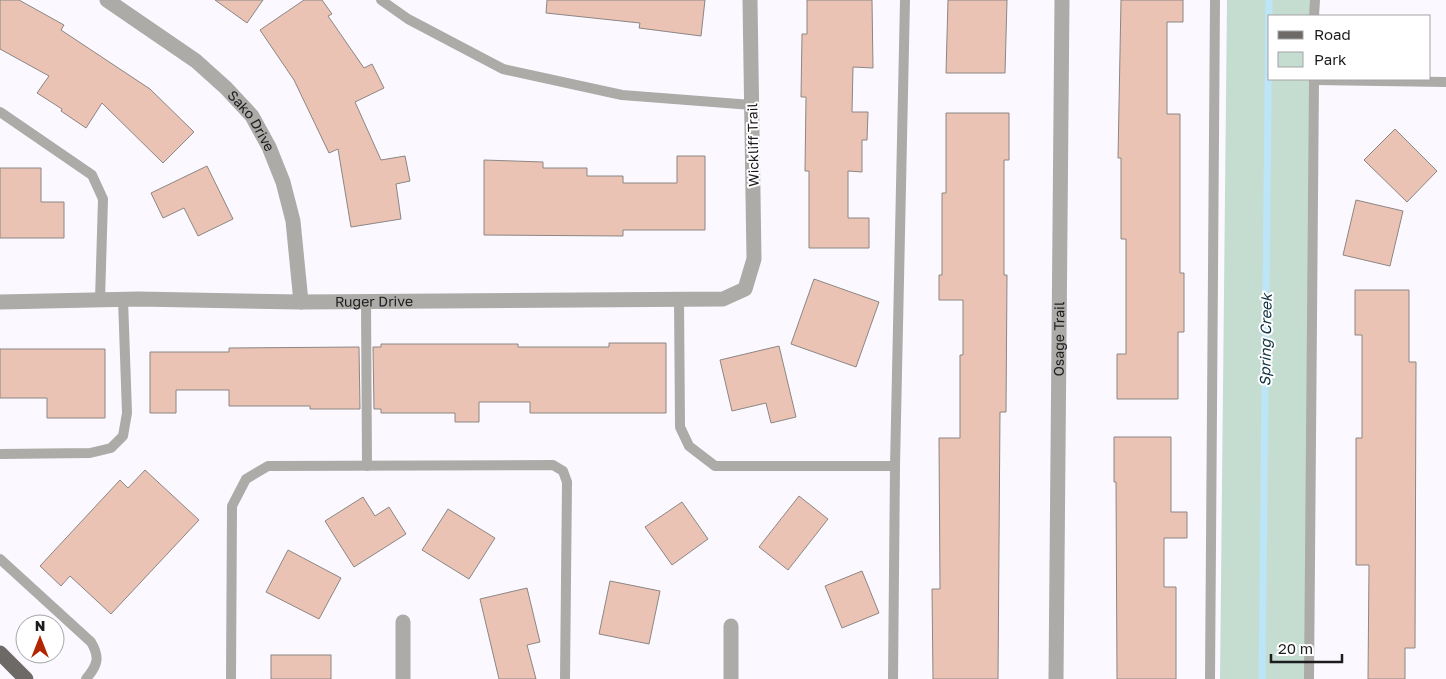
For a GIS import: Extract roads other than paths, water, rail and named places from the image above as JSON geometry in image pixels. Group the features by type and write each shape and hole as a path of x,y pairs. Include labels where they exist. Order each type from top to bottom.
{"main road":[{"path":"0,653 26,679"}],"street":[{"name":"Sako Drive","path":"107,0 196,61 226,88 252,116 269,147 283,182 293,221 301,302"},
{"name":"Wickliff Trail","path":"745,289 754,259 750,0"},
{"name":"Osage Trail","path":"1056,679 1062,0"},
{"name":"Ruger Drive","path":"0,302 123,299 301,302 724,299 745,289"},
{"path":"403,622 403,679"},
{"path":"731,626 731,679"}],"lane":[{"path":"381,0 408,19 503,69 622,96 752,105"},
{"path":"893,679 895,466 905,0"},
{"path":"1210,679 1215,0"},
{"path":"1314,0 1314,15"},
{"path":"1309,679 1314,80"},
{"path":"1358,80 1446,82"},
{"path":"0,112 92,175 103,199 100,300"},
{"path":"0,454 90,453 111,448 123,436 127,413 123,299"},
{"path":"679,299 680,427 689,446 715,466 895,466"},
{"path":"366,301 367,466"},
{"path":"230,679 232,506 246,479 268,466 553,465 563,471 567,482 565,679"},
{"path":"0,559 91,642 97,652 96,663 86,679"}],"waterway":[{"name":"Spring Creek","path":"1269,0 1269,15"},
{"name":"Spring Creek","path":"1262,679 1268,80"}]}
